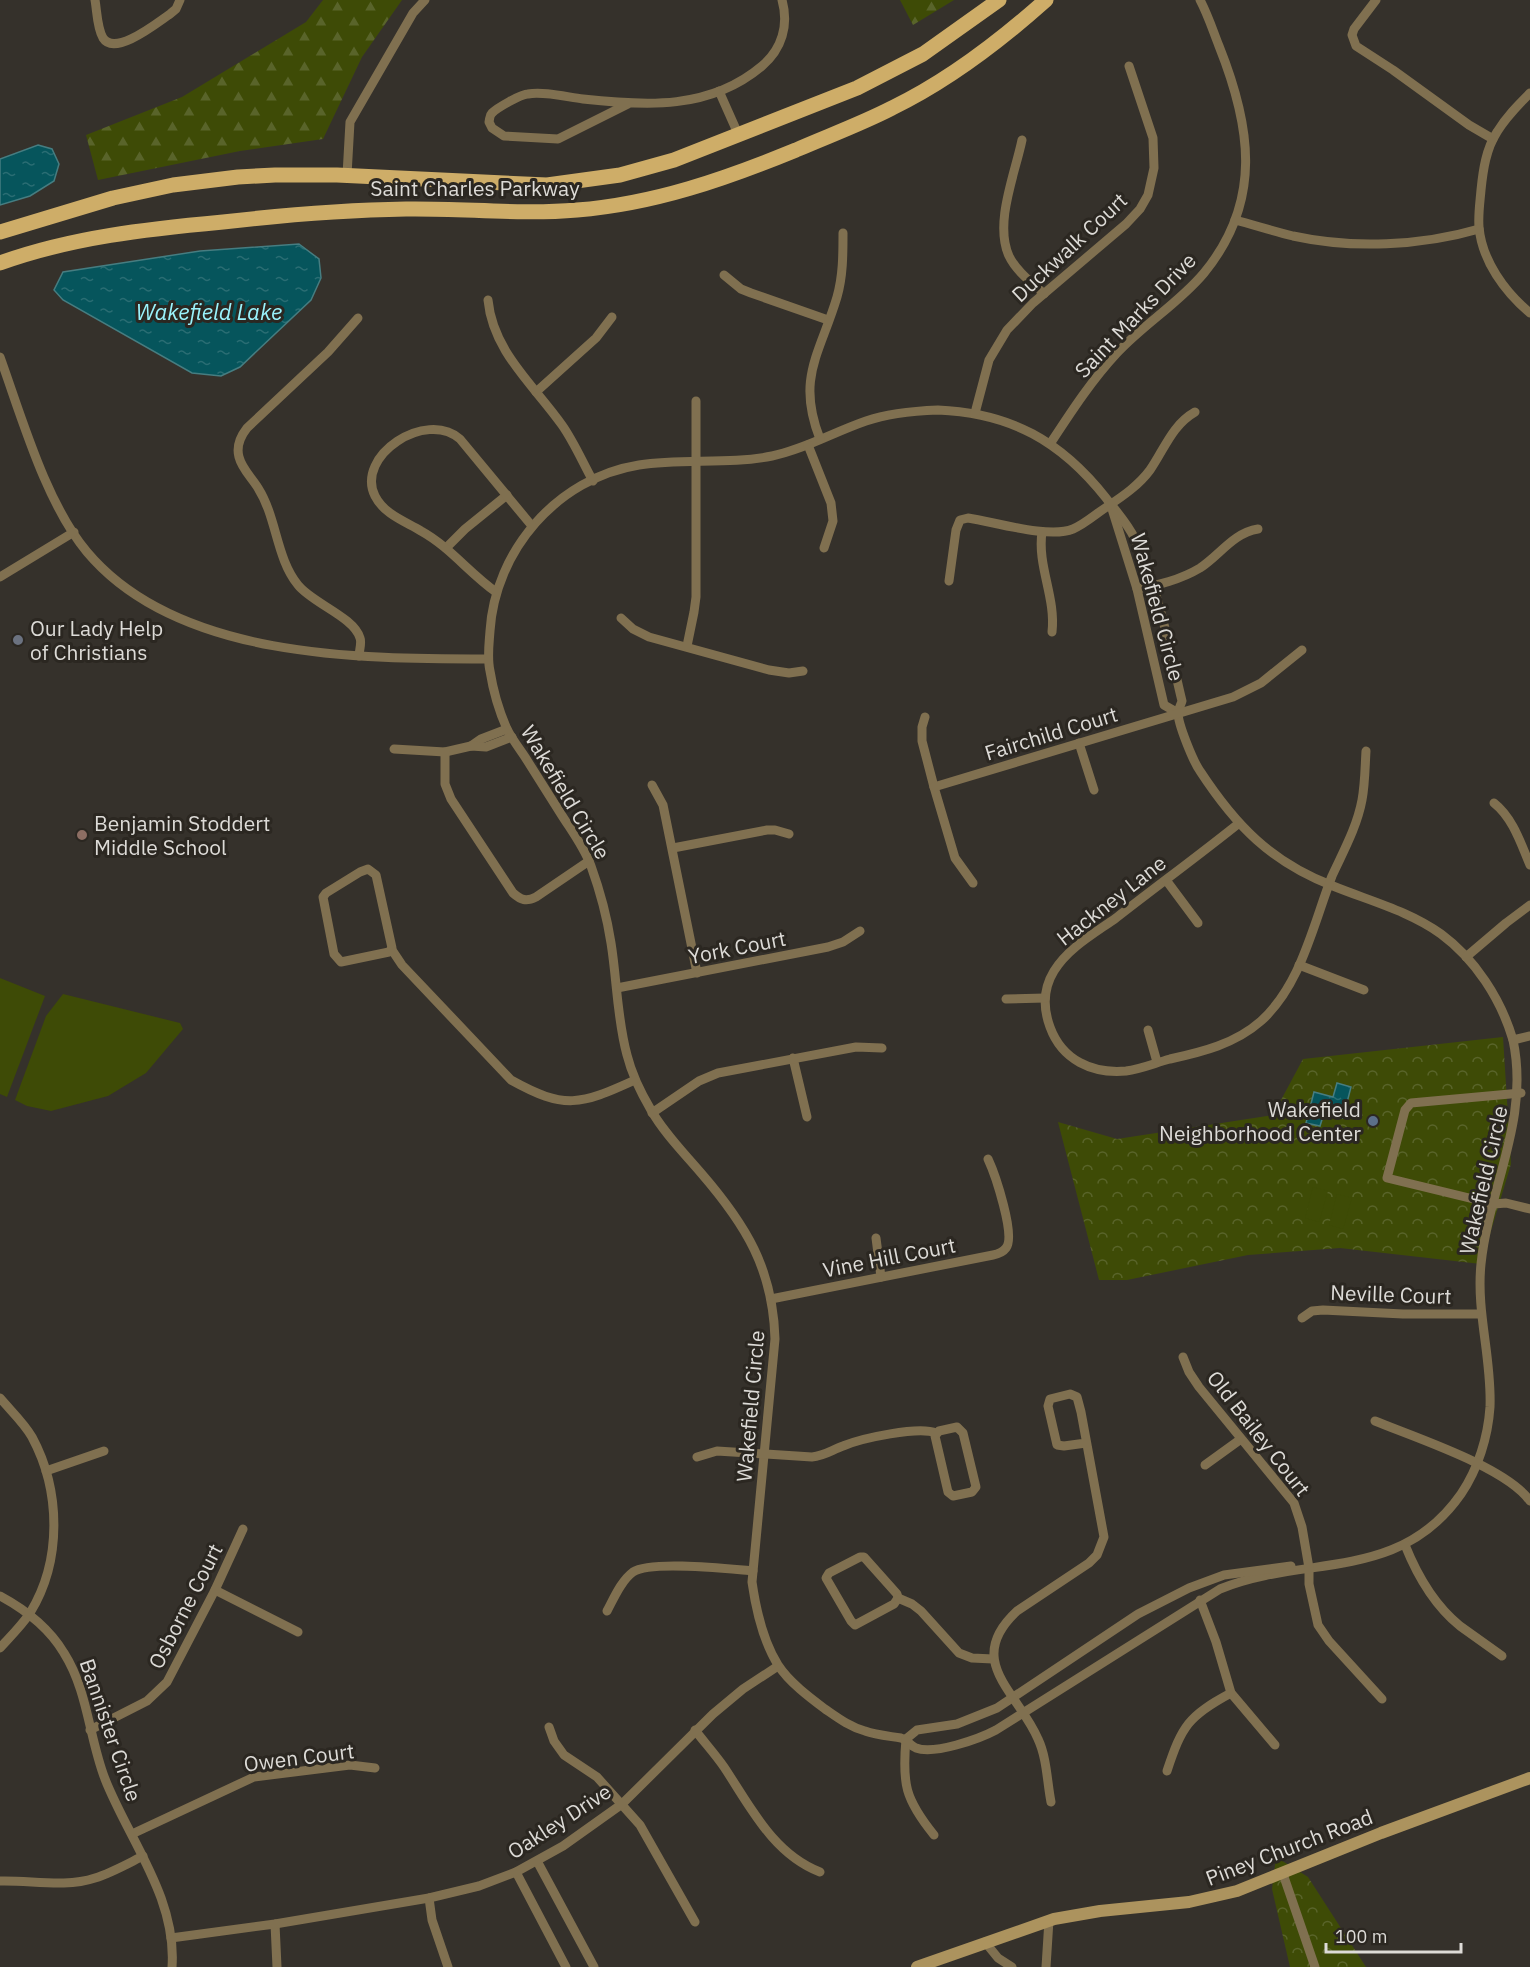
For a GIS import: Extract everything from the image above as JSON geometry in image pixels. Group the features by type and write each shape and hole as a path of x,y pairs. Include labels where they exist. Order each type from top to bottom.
{"main road":[{"name":"Saint Charles Parkway","path":"0,232 83,206 203,180 266,175 347,175 515,185 567,183 620,175 651,167 739,136 885,75 946,39 999,0"},
{"name":"Saint Charles Parkway","path":"0,263 106,236 177,226 336,211 579,210 634,202 686,190 743,172 891,109 939,82 995,43 1046,0"}],"street":[{"path":"95,0 102,37 107,42 115,44 127,41 170,14 176,9 180,0"},
{"path":"347,175 350,122 413,12 426,0"},
{"path":"628,104 558,139 504,136 492,128 489,122 494,112 528,93 653,105 682,102 719,91 755,72 773,55 784,30 785,15 782,0"},
{"name":"Saint Marks Drive","path":"1050,444 1089,387 1117,353 1203,273 1235,220 1244,191 1246,174 1247,157 1243,121 1227,67 1200,0"},
{"path":"1376,0 1354,29 1352,38 1356,46 1493,140"},
{"name":"Duckwalk Court","path":"975,413 985,372 994,350 1007,330 1044,294 1126,224 1140,209 1148,195 1154,168 1153,138 1129,66"},
{"path":"719,91 739,136"},
{"path":"1530,93 1504,121 1493,140 1483,174 1478,215 1479,229 1489,259 1503,286 1530,313"},
{"path":"1022,140 1004,215 1003,234 1006,248 1013,262 1044,294"},
{"path":"1235,220 1293,236 1350,243 1413,241 1479,229"},
{"path":"820,440 811,411 809,386 812,367 841,279 843,232"},
{"path":"724,275 741,289 828,320"},
{"path":"488,300 489,316 519,374 567,432 593,481"},
{"path":"536,393 596,338 612,317"},
{"path":"358,318 327,352 247,428 241,437 238,450 243,467 263,496 293,578 302,591 354,627 361,641 359,656"},
{"path":"0,357 5,384 54,500 87,552 137,597 173,616 214,632 310,651 405,659 488,659"},
{"path":"687,646 696,597 696,400"},
{"name":"Wakefield Circle","path":"938,410 975,413 1017,427 1050,444 1083,471 1111,504 1134,537 1153,586 1182,702 1178,713 1191,759 1238,824 1274,856 1329,885 1411,916 1444,937 1466,957 1497,1000 1513,1040 1521,1093 1515,1127 1486,1229 1481,1264 1481,1314 1490,1403 1484,1443 1467,1486 1448,1510 1427,1530 1405,1545 1382,1555 1360,1560 1234,1583 1200,1600 1023,1714 982,1737 951,1746 916,1748 906,1739 864,1731 845,1723 814,1701 778,1666 758,1614 752,1582 776,1340 771,1299 760,1262 743,1226 726,1202 652,1113 635,1080 623,1042 605,914 589,861 510,733 496,696 488,659 491,617 495,592 512,555 532,526 572,491 636,466 749,460 785,453 864,422 896,413 938,410"},
{"path":"949,581 956,530 960,520 968,518 1042,532 1072,530 1111,504 1142,479 1174,431 1195,412"},
{"path":"495,592 446,548 390,513 378,501 372,488 371,476 375,466 386,451 406,435 417,430 434,428 449,432 460,439 532,526"},
{"path":"808,445 831,503 833,521 824,548"},
{"path":"446,548 465,529 507,495"},
{"name":"Wakefield Circle","path":"1111,504 1137,589 1164,705 1178,713"},
{"path":"1137,589 1190,573 1202,567 1237,537 1247,531 1258,529"},
{"path":"0,576 74,532"},
{"path":"1042,532 1040,555 1053,611 1052,632"},
{"path":"621,618 639,633 769,670 789,673 803,671"},
{"name":"Fairchild Court","path":"934,787 1233,697 1248,690 1302,650"},
{"path":"925,717 922,741 934,787 955,858 973,883"},
{"path":"394,749 445,752 471,746 481,739 510,733"},
{"path":"1079,743 1094,790"},
{"name":"Hackney Lane","path":"1238,824 1069,954 1054,970 1049,981 1045,1008 1051,1031 1063,1050 1077,1062 1097,1070 1116,1071 1133,1069 1218,1047 1252,1028 1275,1005 1299,965 1359,813 1364,786 1366,751"},
{"path":"445,752 445,784 451,799 513,893 519,898 529,900 537,897 589,861"},
{"path":"652,785 663,805 697,973"},
{"path":"1494,803 1506,816 1515,831 1530,865"},
{"path":"673,848 760,831 775,830 789,834"},
{"path":"392,950 346,962 338,960 334,954 323,904 323,897 326,893 363,870 373,872 392,950 402,965 511,1080 544,1096 580,1101 604,1094 635,1080"},
{"path":"1166,880 1198,923"},
{"path":"1466,957 1530,905"},
{"name":"York Court","path":"617,988 828,947 843,942 860,931"},
{"path":"1299,965 1364,990"},
{"path":"1006,999 1045,998"},
{"path":"1148,1030 1157,1062"},
{"path":"1513,1040 1530,1036"},
{"path":"652,1113 707,1077 734,1069 856,1047 882,1048"},
{"path":"794,1058 807,1117"},
{"path":"1521,1093 1411,1103 1406,1110 1387,1178 1494,1204 1506,1203 1530,1209"},
{"name":"Vine Hill Court","path":"771,1299 993,1255 1004,1250 1008,1242 1008,1231 997,1180 988,1160"},
{"path":"876,1238 881,1277"},
{"name":"Neville Court","path":"1302,1318 1312,1311 1323,1310 1403,1314 1481,1314"},
{"name":"Old Bailey Court","path":"1183,1357 1199,1387 1294,1503 1302,1527 1309,1568 1309,1584 1318,1625 1329,1641 1382,1699"},
{"path":"1051,1802 1040,1741 998,1676 993,1659 994,1645 1006,1621 1017,1611 1089,1563 1102,1546 1104,1530 1077,1397 1070,1394 1050,1399 1048,1406 1057,1445 1086,1443"},
{"path":"0,1398 32,1436 46,1471 53,1515 54,1542 46,1581 29,1614 0,1648"},
{"path":"1375,1421 1477,1464 1515,1484 1530,1502"},
{"path":"697,1457 717,1451 821,1456 852,1443 910,1431 936,1433 957,1427 963,1431 975,1485 972,1492 953,1496 948,1492 935,1439 936,1433"},
{"path":"1204,1465 1241,1439"},
{"path":"46,1471 104,1451"},
{"name":"Osborne Court","path":"90,1730 147,1701 161,1689 174,1670 215,1590 243,1529"},
{"path":"1405,1545 1422,1582 1442,1609 1460,1626 1503,1656"},
{"path":"898,1598 894,1604 855,1624 826,1578 831,1572 864,1557 898,1598 921,1611 959,1653 972,1658 993,1659"},
{"path":"608,1611 627,1578 638,1570 673,1566 753,1571"},
{"name":"Wakefield Circle","path":"906,1739 917,1730 943,1728 970,1720 1012,1699 1130,1619 1189,1588 1224,1575 1248,1571 1293,1566 1309,1568"},
{"path":"215,1590 298,1632"},
{"name":"Bannister Circle","path":"0,1596 29,1614 45,1628 66,1656 81,1689 90,1730 105,1779 162,1902 171,1938 172,1967"},
{"path":"1200,1600 1216,1642 1231,1693 1275,1745"},
{"name":"Oakley Drive","path":"171,1938 275,1924 429,1898 479,1886 516,1872 578,1836 622,1804 695,1730 729,1700 778,1666"},
{"path":"1167,1772 1179,1737 1190,1720 1208,1705 1231,1693"},
{"path":"549,1727 554,1741 564,1755 597,1777 649,1838 695,1922"},
{"path":"695,1730 719,1760 767,1831 802,1864 820,1872"},
{"path":"906,1739 904,1776 908,1797 934,1835"},
{"name":"Owen Court","path":"132,1834 254,1777 350,1765 375,1768"},
{"name":"Piney Church Road","path":"917,1967 1049,1920 1100,1911 1198,1900 1237,1891 1381,1833 1530,1778"},
{"path":"0,1881 88,1880 98,1878 142,1856"},
{"path":"537,1861 594,1967"},
{"path":"516,1872 566,1967"},
{"path":"1283,1874 1315,1967"},
{"path":"429,1898 432,1920 448,1967"},
{"path":"1046,1967 1049,1920"},
{"path":"275,1924 277,1967"},
{"path":"985,1942 998,1958 1012,1967"}],"green space":[{"path":"323,0 402,0 362,57 323,139 240,151 98,180 86,135 182,97 306,22"},
{"path":"900,0 954,0 913,25"},
{"path":"0,978 45,996 7,1097 0,1094"},
{"path":"63,994 180,1023 183,1029 146,1073 108,1096 51,1111 27,1106 15,1100 46,1016"},
{"path":"1503,1037 1511,1164 1481,1264 1340,1248 1248,1255 1127,1280 1099,1280 1058,1122 1117,1139 1273,1115 1303,1059"},
{"path":"1313,1187 1328,1191 1319,1222 1305,1218"},
{"path":"1337,1194 1352,1198 1343,1229 1329,1225"},
{"path":"1276,1857 1308,1877 1366,1967 1290,1967 1272,1889"}],"water":[{"path":"38,145 52,149 59,164 54,181 30,196 0,205 0,159"},
{"name":"Wakefield Lake","path":"299,244 319,259 321,278 311,300 240,367 221,376 192,373 63,300 54,290 63,272 200,251"},
{"path":"1337,1083 1351,1087 1343,1118 1324,1113 1320,1126 1306,1123 1314,1092 1333,1097"}],"place":[{"name":"Our Lady Help of Christians","path":"18,640"},
{"name":"Benjamin Stoddert Middle School","path":"82,835"},
{"name":"Wakefield Neighborhood Center","path":"1373,1121"}]}
